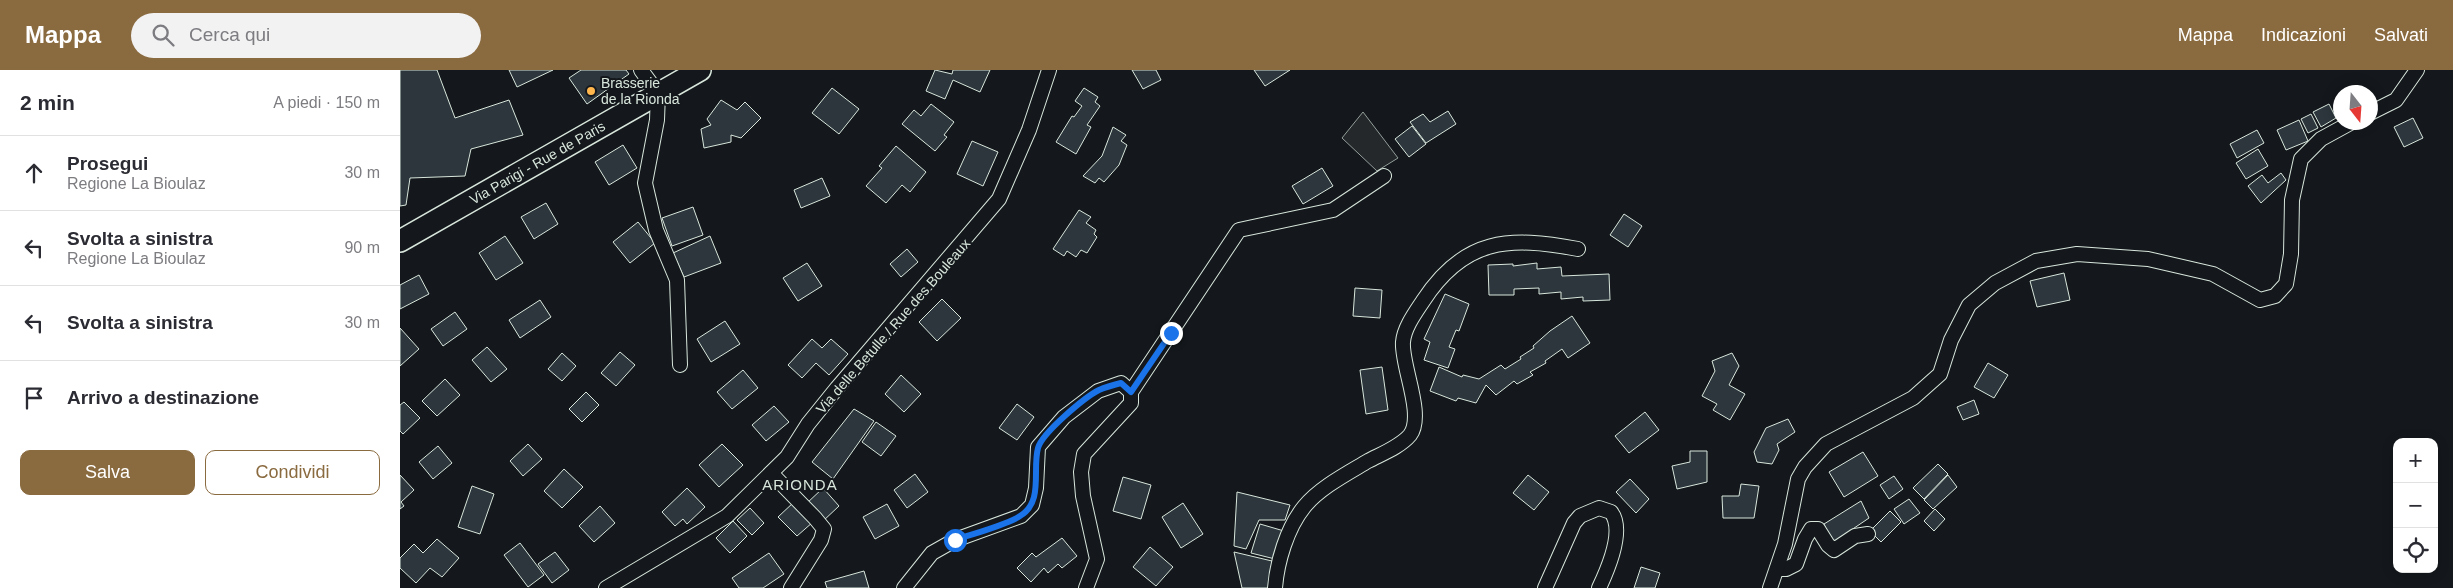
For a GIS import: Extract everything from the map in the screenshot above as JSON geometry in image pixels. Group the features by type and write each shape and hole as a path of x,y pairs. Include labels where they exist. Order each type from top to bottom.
{"main road":[{"name":"Via Parigi - Rue de Paris","path":"400,241 700,70"}],"street":[{"path":"641,70 658,93 657,120 645,183 656,230 677,280 680,365"},
{"name":"Via delle Betulle / Rue des Bouleaux","path":"606,588 727,516 787,457 808,424 999,199 1029,130 1049,70"},
{"path":"2378,109 2396,100 2417,70"},
{"path":"1770,588 1785,544 1798,478 1805,466 1826,444 1913,398 1940,374 1951,340 1969,305 1995,283 2036,261 2077,254 2148,259 2213,274 2260,300 2275,296 2286,284 2291,254 2292,200 2301,159 2321,139 2337,130"},
{"path":"1086,588 1097,559 1083,496 1081,472 1084,454 1130,403 1131,392 1239,230 1333,210 1384,176"},
{"path":"1275,588 1276,576 1288,536 1304,506 1336,480 1398,444 1411,434 1414,418 1403,342 1412,318 1435,282 1458,261 1481,249 1510,242 1541,242 1578,249"},
{"path":"904,588 932,553 955,540 1021,516 1032,505 1036,488 1038,447 1064,416 1105,388 1121,383 1131,392"},
{"path":"771,473 815,518 824,530 821,540 791,588"},
{"path":"1545,588 1574,523 1580,516 1599,508 1611,512 1617,523 1610,560 1599,588"},
{"path":"1777,569 1786,569 1796,564 1805,538 1811,529 1818,529 1828,545 1834,550 1855,536 1868,534"}],"shaded area":[{"path":"1363,112 1398,158 1377,171 1342,138"}],"building":[{"path":"400,70 437,70 455,118 509,100 523,135 471,149 465,176 410,178 406,205 400,206"},
{"path":"509,70 553,70 517,87"},
{"name":"Brasserie de la Rionda","path":"581,70 626,70 629,74 587,104 569,78"},
{"path":"935,70 952,74 953,70 990,70 980,92 953,80 945,99 926,91"},
{"path":"1132,70 1156,70 1161,80 1143,89"},
{"path":"1254,70 1290,70 1265,86"},
{"path":"832,88 859,109 839,134 812,113"},
{"path":"1084,88 1098,97 1095,102 1100,106 1087,125 1091,127 1076,154 1056,142 1072,116 1074,117 1082,106 1075,101"},
{"path":"721,100 737,110 745,102 761,118 741,138 731,135 731,142 704,148 701,129 711,125 707,119"},
{"path":"931,104 954,122 944,135 947,137 935,151 902,124 914,110 921,116"},
{"path":"2329,104 2333,112 2333,120 2321,127 2313,112"},
{"path":"1448,111 1456,124 1426,143 1410,122 1423,114 1430,122"},
{"path":"2311,114 2318,128 2308,133 2301,119"},
{"path":"2413,118 2423,138 2404,147 2394,127"},
{"path":"2299,120 2308,141 2286,150 2277,130"},
{"path":"1412,126 1426,144 1409,157 1395,139"},
{"path":"1113,127 1126,135 1121,141 1127,145 1119,165 1104,182 1099,178 1095,183 1083,176 1102,156"},
{"path":"2257,130 2264,143 2237,158 2230,144"},
{"path":"972,141 998,152 983,186 957,174"},
{"path":"623,145 637,168 609,185 595,162"},
{"path":"896,146 926,172 910,192 902,185 886,203 866,186 882,168 879,166"},
{"path":"2258,149 2268,166 2246,179 2236,163"},
{"path":"1322,168 1333,186 1303,204 1292,186"},
{"path":"2281,173 2286,180 2261,203 2248,186 2262,175 2268,183"},
{"path":"822,178 830,196 801,208 794,190"},
{"path":"546,203 558,224 534,239 521,217"},
{"path":"693,207 703,235 672,246 662,218"},
{"path":"1079,210 1091,217 1086,223 1096,230 1094,234 1097,237 1087,253 1081,250 1076,257 1067,251 1064,256 1053,249"},
{"path":"1624,214 1642,226 1628,247 1610,235"},
{"path":"638,222 655,243 630,263 613,242"},
{"path":"505,236 523,263 496,280 479,253"},
{"path":"710,236 721,263 684,277 673,253"},
{"path":"907,249 918,262 901,277 890,264"},
{"path":"807,263 822,286 798,301 783,278"},
{"path":"1537,263 1537,269 1561,267 1562,276 1609,274 1610,300 1583,301 1583,297 1561,299 1561,292 1539,294 1539,288 1514,289 1514,295 1489,295 1488,265 1513,264 1513,266"},
{"path":"2064,273 2070,300 2037,307 2030,281"},
{"path":"419,275 429,294 400,309 400,285"},
{"path":"1355,288 1382,290 1380,318 1353,316"},
{"path":"1445,294 1469,304 1459,331 1456,330 1449,347 1455,349 1448,368 1424,360 1430,342 1424,339"},
{"path":"942,299 961,318 937,341 919,322"},
{"path":"540,300 551,317 520,338 509,320"},
{"path":"455,312 467,329 443,346 431,329"},
{"path":"1572,316 1590,343 1568,358 1562,349 1545,361 1546,363 1530,372 1533,375 1517,384 1514,381 1496,395 1486,385 1476,403 1458,398 1456,401 1430,391 1439,367 1462,377 1463,375 1479,379 1501,365 1505,369 1521,359 1520,357 1534,348 1533,346 1550,331"},
{"path":"725,321 740,344 711,362 697,339"},
{"path":"400,328 419,349 400,366"},
{"path":"812,339 822,348 831,339 848,354 829,375 816,363 802,378 788,365"},
{"path":"487,347 507,369 491,382 472,360"},
{"path":"620,352 635,365 616,386 601,373"},
{"path":"562,353 576,366 562,381 548,369"},
{"path":"1732,353 1739,366 1729,385 1745,394 1730,420 1713,410 1717,404 1702,396 1715,371 1712,361"},
{"path":"1988,363 2008,375 1994,398 1974,387"},
{"path":"1382,367 1388,410 1366,414 1360,370"},
{"path":"743,370 758,388 732,409 717,392"},
{"path":"901,375 921,394 904,412 885,394"},
{"path":"445,379 460,395 437,416 422,401"},
{"path":"586,392 599,405 582,422 569,409"},
{"path":"1974,400 1979,414 1963,420 1957,407"},
{"path":"404,402 420,418 403,434 400,431 400,405"},
{"path":"1017,404 1034,417 1017,440 999,428"},
{"path":"774,406 789,422 766,441 752,425"},
{"path":"854,409 874,421 833,479 812,462"},
{"path":"1645,412 1659,430 1629,453 1615,436"},
{"path":"1788,419 1795,432 1777,444 1779,450 1772,464 1757,462 1754,452 1766,428"},
{"path":"876,422 896,436 881,456 862,442"},
{"path":"528,444 542,459 523,476 510,461"},
{"path":"722,444 743,465 719,487 699,465"},
{"path":"438,446 452,463 433,479 419,462"},
{"path":"1690,451 1707,451 1707,482 1677,489 1672,466 1690,462"},
{"path":"1863,452 1878,476 1844,497 1829,472"},
{"path":"1938,464 1948,474 1924,499 1913,488"},
{"path":"564,469 583,487 562,508 544,491"},
{"path":"915,474 928,492 907,508 894,490"},
{"path":"400,475 414,490 401,502 404,506 400,509"},
{"path":"1528,475 1549,492 1534,510 1513,493"},
{"path":"1948,475 1957,487 1933,509 1924,500"},
{"path":"1894,476 1903,489 1889,499 1880,485"},
{"path":"1123,477 1151,485 1141,519 1113,511"},
{"path":"1630,479 1649,499 1636,513 1616,492"},
{"path":"1741,484 1759,486 1754,518 1723,518 1722,496 1739,496"},
{"path":"472,486 494,494 480,534 458,527"},
{"path":"687,488 705,507 687,524 683,519 675,526 662,512"},
{"path":"823,488 839,506 822,522 806,504"},
{"path":"1237,492 1290,505 1285,520 1259,520 1246,549 1234,546"},
{"path":"1909,499 1920,513 1904,524 1894,509"},
{"path":"1861,501 1869,518 1832,543 1824,524"},
{"path":"794,502 813,522 797,536 778,517"},
{"path":"1183,503 1203,534 1181,548 1162,517"},
{"path":"887,504 899,526 875,539 863,517"},
{"path":"600,506 615,523 594,542 579,526"},
{"path":"750,508 764,523 752,535 737,520"},
{"path":"1935,509 1945,519 1934,531 1924,521"},
{"path":"1890,511 1901,522 1881,542 1870,531"},
{"path":"733,521 747,536 730,553 716,538"},
{"path":"1260,524 1284,531 1275,559 1251,553"},
{"path":"1062,538 1077,556 1062,568 1058,564 1048,573 1044,568 1031,582 1017,568 1032,553 1036,557"},
{"path":"437,539 459,558 442,577 430,568 416,583 400,568 400,558 414,544 423,553"},
{"path":"520,543 544,575 528,587 504,555"},
{"path":"1150,547 1173,567 1156,586 1133,567"},
{"path":"555,552 569,570 552,583 538,564"},
{"path":"1234,552 1272,561 1269,588 1242,588"},
{"path":"769,553 784,574 763,588 739,588 732,578"},
{"path":"1641,567 1660,573 1655,588 1634,588"},
{"path":"864,571 869,588 827,588 825,582"}],"place":[{"name":"Brasserie de la Rionda","path":"591,91"}],"district":[{"name":"ARIONDA","path":"800,484"}],"route":[{"path":"955,540 1021,516 1032,505 1036,488 1038,447 1047,435 1064,416 1098,391 1121,383 1131,392 1171,333"}]}
